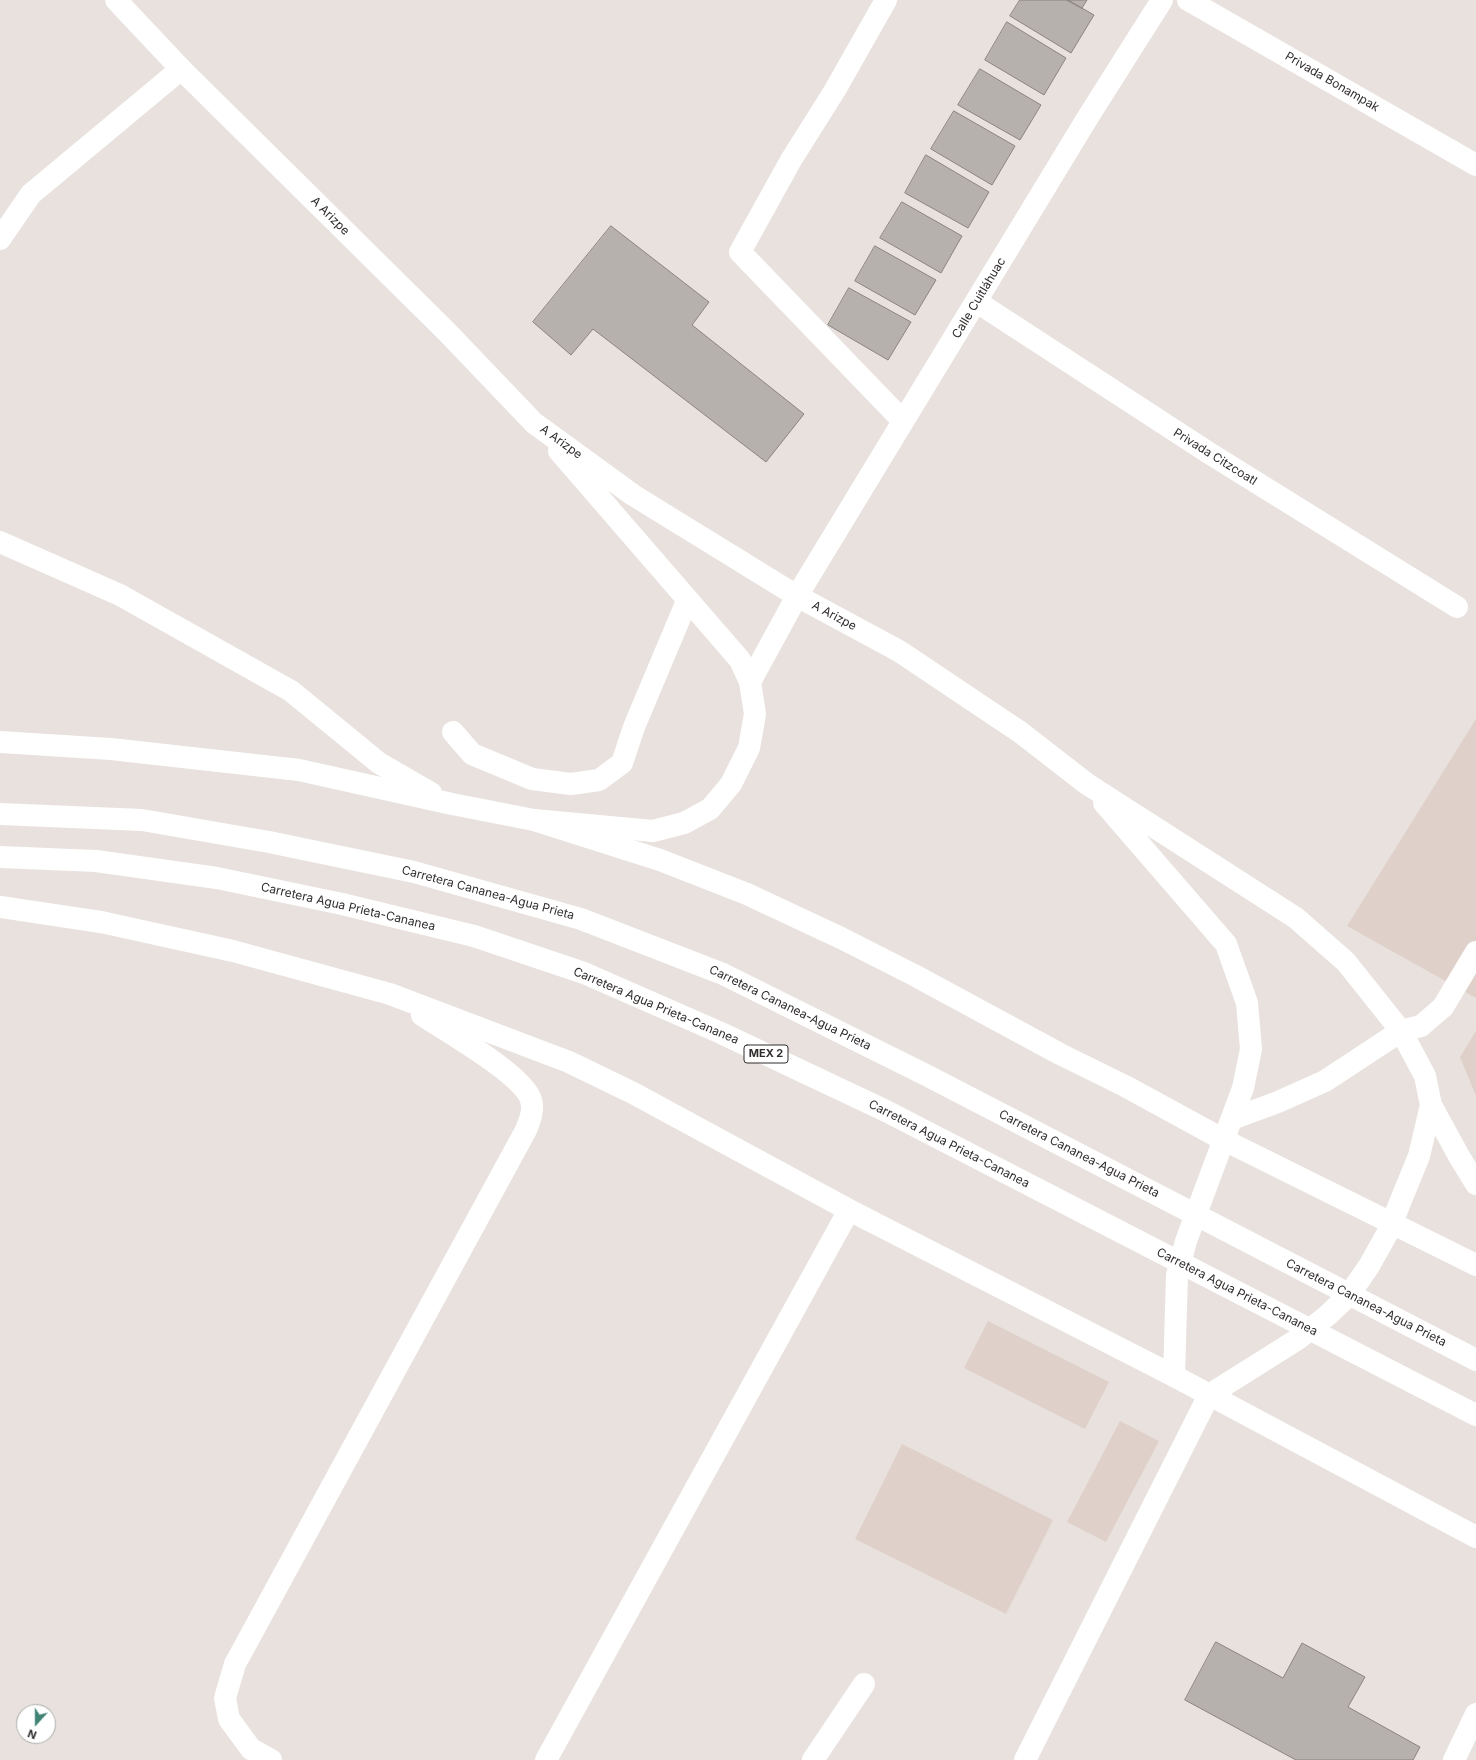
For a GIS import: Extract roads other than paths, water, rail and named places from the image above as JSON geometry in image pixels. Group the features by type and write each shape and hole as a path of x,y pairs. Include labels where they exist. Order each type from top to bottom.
{"main road":[{"name":"A Arizpe","path":"116,0 181,69 447,332 534,423 633,495 797,596 899,652 1020,732 1087,784"},
{"path":"886,0 835,90 791,160 740,252 903,421"},
{"name":"Calle Cuitláhuac","path":"750,682 797,596 1088,117 1162,0"},
{"name":"Privada Bonampak","path":"1188,0 1476,165"},
{"path":"0,239 30,194 181,69"},
{"name":"Privada Citzcoatl","path":"977,302 1209,453 1456,606"},
{"path":"0,742 111,749 299,770 452,804 534,820 653,831 684,823 710,809 732,784 749,748 755,714 750,682 740,660 687,601 534,423"},
{"path":"0,542 120,595 291,691 379,763 452,804"},
{"path":"453,732 472,754 532,779 570,784 600,780 622,763 634,727 687,601"},
{"path":"1087,784 1296,918 1346,962 1401,1031 1425,1076 1431,1105 1476,1184"},
{"path":"1087,784 1226,944 1247,1003 1251,1049 1243,1088 1186,1241 1177,1276 1174,1376"},
{"name":"Carretera Cananea-Agua Prieta","path":"0,814 142,820 261,840 414,872 581,919 730,977 928,1076 1476,1360"},
{"path":"534,820 660,860 747,894 841,938 914,975 1060,1054 1125,1086 1224,1140 1476,1265"},
{"name":"Carretera Agua Prieta-Cananea","path":"0,857 96,861 217,878 342,904 474,936 584,973 721,1033 886,1111 1476,1415"},
{"path":"0,907 101,922 233,951 390,994 569,1062 633,1093 849,1210 1174,1376 1476,1537"},
{"path":"1232,1119 1278,1102 1325,1081 1401,1031 1421,1026 1443,1006 1474,960"},
{"path":"271,1760 251,1749 228,1719 225,1698 235,1664 526,1130 532,1116 531,1100 524,1086 505,1069 390,994"},
{"path":"1025,1760 1209,1396 1298,1339 1328,1315 1349,1295 1369,1266 1388,1232 1390,1223 1419,1156 1431,1105"},
{"path":"546,1760 849,1210"},
{"path":"813,1760 864,1684"},
{"path":"1454,1760 1476,1714"}]}
